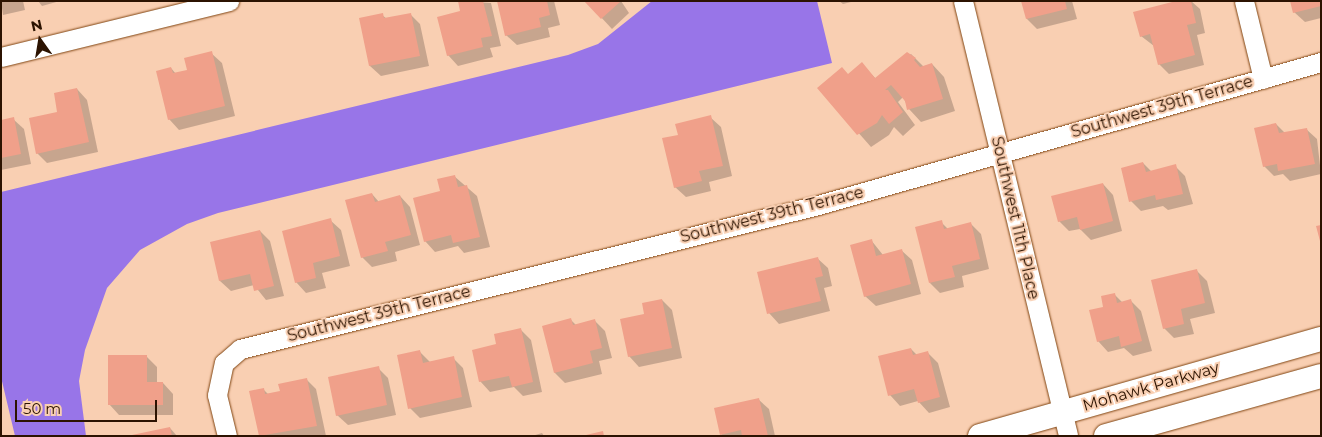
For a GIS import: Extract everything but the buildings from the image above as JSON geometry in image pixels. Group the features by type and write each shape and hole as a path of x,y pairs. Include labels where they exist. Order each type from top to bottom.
{"street":[{"path":"1,57 229,1"},
{"name":"Southwest 11th Place","path":"963,1 1068,436"},
{"path":"1244,1 1263,79"},
{"name":"Southwest 39th Terrace","path":"226,436 217,395 224,363 240,349 818,205 1321,62"},
{"name":"Mohawk Parkway","path":"980,436 1321,339"},
{"path":"1106,436 1321,376"}],"shaded area":[{"path":"652,1 817,1 832,63 218,213 187,224 140,250 107,288 85,350 79,381 86,436 15,436 1,377 1,192 568,55 598,44"}]}
